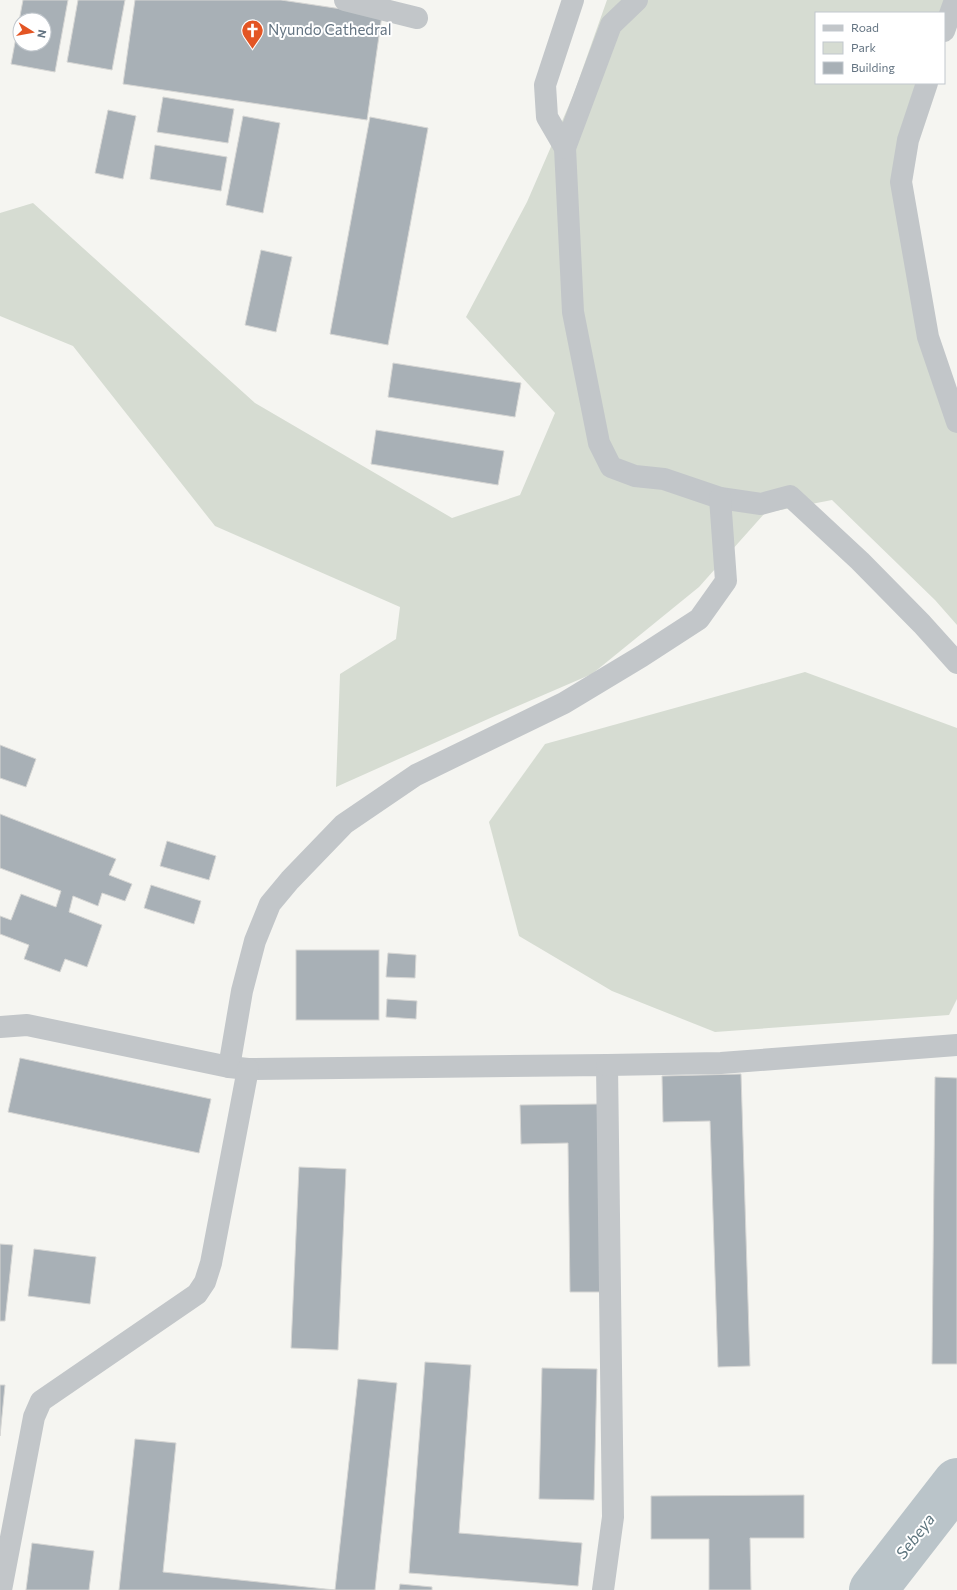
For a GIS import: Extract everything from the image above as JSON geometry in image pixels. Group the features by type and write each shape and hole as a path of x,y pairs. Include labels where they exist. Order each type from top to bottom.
{"street":[{"path":"346,0 417,18"},
{"path":"565,148 547,117 545,85 573,0"},
{"path":"637,0 611,26 565,148 573,312 599,443 611,466 635,476 664,479 720,498 761,504 790,496 860,561 922,624 957,663"},
{"path":"945,28 954,0"},
{"path":"927,84 908,140 901,182 928,337 957,422"},
{"path":"0,1590 34,1417 41,1401 197,1294 205,1282 211,1263 239,1068 242,991 255,941 270,904 290,880 344,824 416,775 564,703 642,656 699,619 726,581 720,498"},
{"path":"0,1027 27,1025 239,1068 721,1063 957,1045"},
{"path":"603,1590 613,1517 607,1065"}],"green space":[{"path":"607,0 957,0 945,12 815,12 815,84 926,84 893,183 957,419 957,625 935,600 832,500 765,513 699,587 592,674 336,787 340,674 396,639 400,607 215,526 73,346 0,316 0,213 33,203 255,403 452,518 520,495 555,413 466,317 527,202 573,96"},
{"path":"805,672 957,728 957,999 949,1015 715,1032 612,991 519,936 489,822 545,744"}],"building":[{"path":"23,0 68,0 55,72 11,64 13,52 52,52 52,12 21,12"},
{"path":"78,0 125,0 112,70 67,62"},
{"name":"Nyundo Cathedral","path":"135,0 281,0 382,15 367,120 123,84"},
{"path":"163,97 234,109 228,143 157,132"},
{"path":"108,110 136,116 123,179 95,173"},
{"path":"243,116 280,123 263,213 226,205"},
{"path":"370,117 428,128 388,345 330,334"},
{"path":"155,145 227,157 221,191 150,179"},
{"path":"261,250 292,257 276,332 245,325"},
{"path":"393,363 521,383 515,417 388,397"},
{"path":"376,430 504,451 498,485 371,464"},
{"path":"0,745 36,759 26,787 0,778"},
{"path":"0,814 116,859 109,875 132,884 125,901 102,893 98,906 73,896 69,912 102,925 87,967 65,959 60,972 24,959 29,945 0,934 0,916 11,920 21,894 56,907 61,891 0,868"},
{"path":"167,841 216,856 209,880 160,866"},
{"path":"151,885 201,901 194,924 144,908"},
{"path":"296,950 379,950 379,1020 296,1020"},
{"path":"388,953 416,955 415,978 386,977"},
{"path":"387,999 417,1001 416,1019 386,1017"},
{"path":"20,1058 211,1099 199,1153 8,1112"},
{"path":"741,1074 750,1366 718,1367 710,1121 663,1122 662,1076"},
{"path":"935,1077 957,1078 957,1364 932,1364"},
{"path":"600,1104 603,1292 570,1292 568,1143 521,1144 520,1105"},
{"path":"299,1167 346,1169 338,1350 291,1348"},
{"path":"0,1244 13,1245 5,1321 0,1321"},
{"path":"34,1249 96,1257 90,1304 28,1296"},
{"path":"425,1362 471,1365 459,1533 582,1543 578,1586 409,1573"},
{"path":"542,1368 597,1369 594,1500 539,1499"},
{"path":"358,1379 397,1383 375,1590 335,1590"},
{"path":"0,1385 5,1385 0,1436"},
{"path":"135,1439 176,1443 163,1572 335,1590 119,1590"},
{"path":"804,1495 804,1538 750,1538 751,1590 709,1590 709,1539 651,1539 651,1496"},
{"path":"32,1543 94,1551 89,1590 26,1590"},
{"path":"400,1584 432,1587 432,1590 399,1590"}],"waterway":[{"name":"Sebeya","path":"873,1590 957,1482"}],"place":[{"name":"Nyundo Cathedral","path":"253,50"}]}
